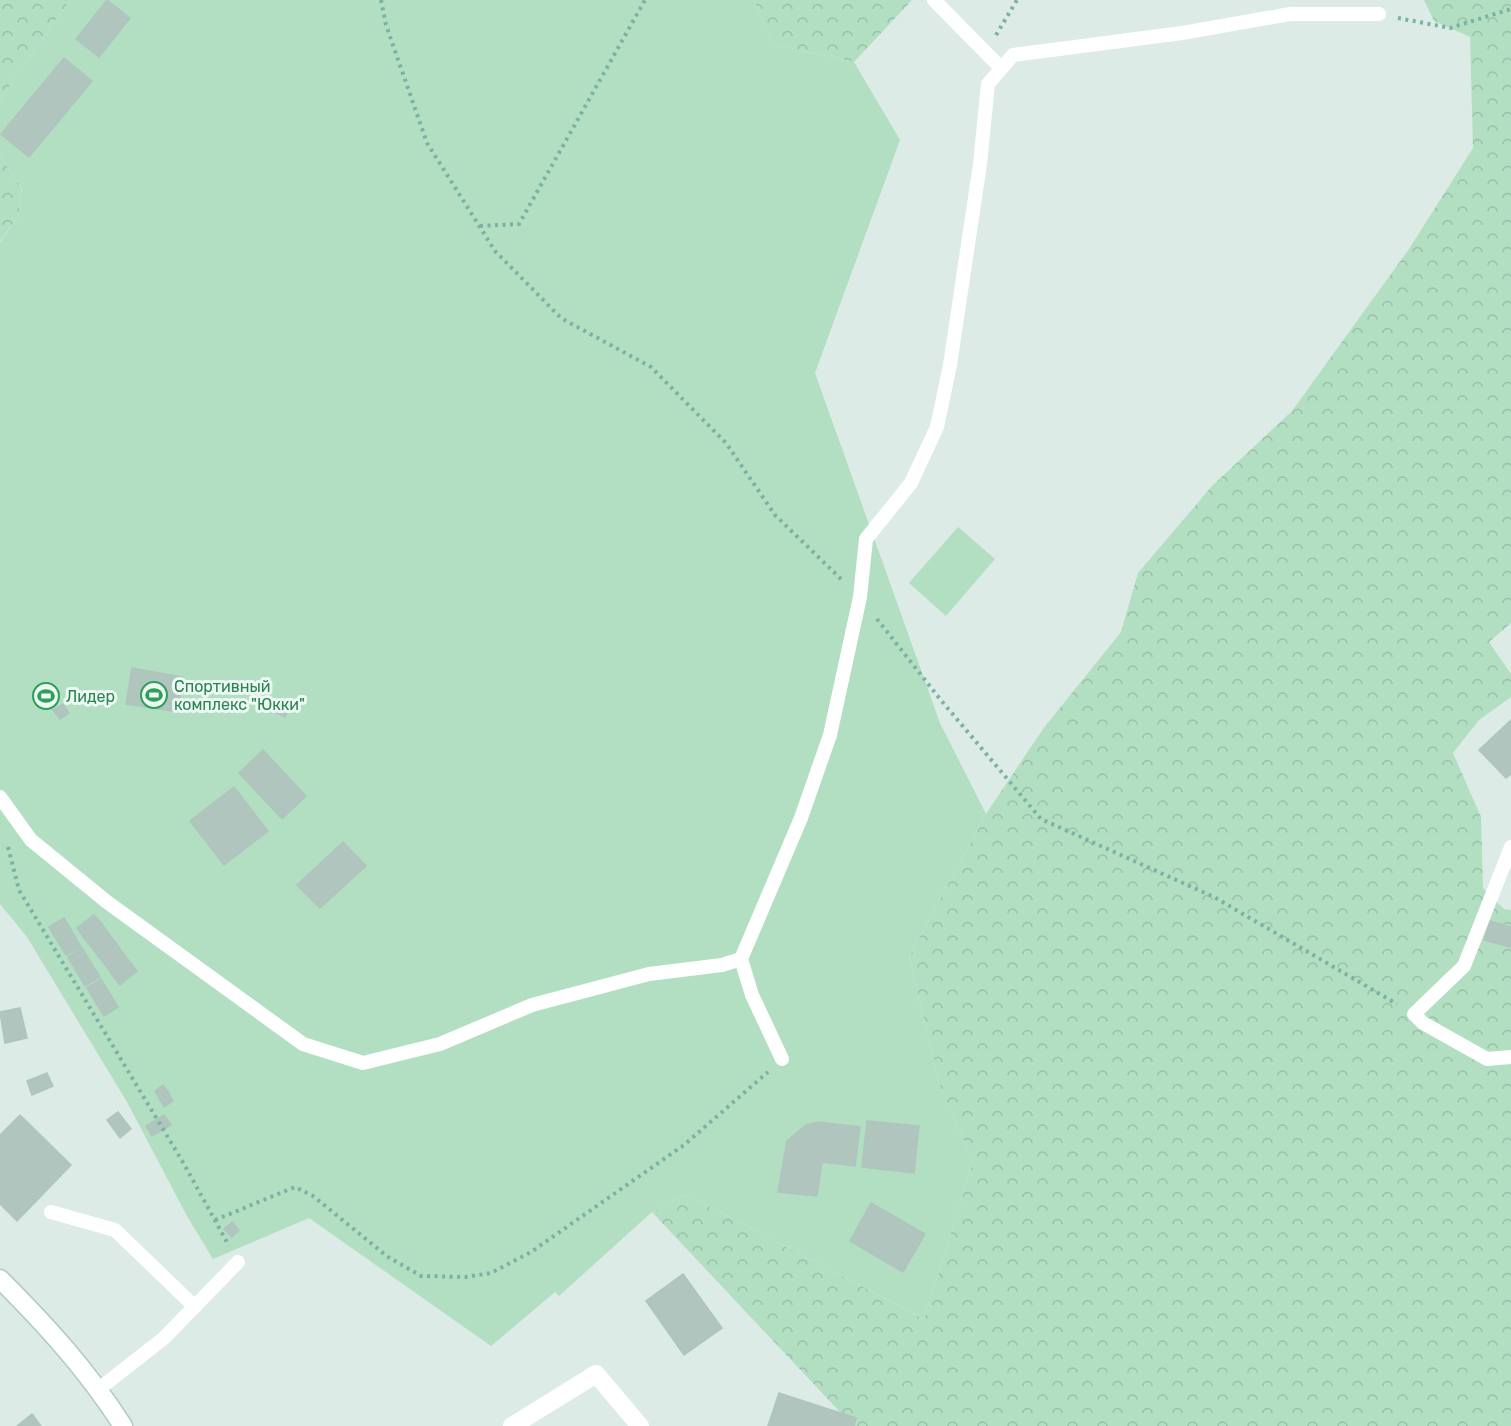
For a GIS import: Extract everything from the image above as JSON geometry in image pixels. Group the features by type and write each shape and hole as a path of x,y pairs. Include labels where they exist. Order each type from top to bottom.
{"main road":[{"path":"0,1279 58,1338 99,1389 123,1426"},
{"path":"512,1426 596,1374 640,1426"}],"lane":[{"path":"934,0 1001,68"},
{"path":"782,1059 752,995 741,959 801,818 830,735 860,597 866,539 911,483 937,427 950,365 980,164 988,84 1013,55 1182,33 1290,14 1379,14"},
{"path":"0,797 31,840 107,903 303,1044 363,1063 440,1044 532,1005 649,974 722,964 741,959"},
{"path":"1511,847 1464,966 1414,1014 1423,1023 1487,1059 1511,1057"},
{"path":"51,1212 115,1230 195,1308"},
{"path":"99,1389 143,1357 195,1308 238,1262"}],"path":[{"path":"480,226 519,224 645,0"},
{"path":"1001,68 995,37 1017,0"},
{"path":"1379,14 1450,28 1511,9"},
{"path":"6,837 19,890 119,1056 238,1262"},
{"path":"215,1220 295,1187 313,1196 388,1257 421,1276 466,1277 491,1273 531,1252 684,1145 782,1059"}],"green space":[{"path":"0,0 70,0 0,100"},
{"path":"70,0 754,0 772,44 854,62 900,140 815,373 940,723 986,814 909,957 940,1086 973,1162 924,1319 686,1194 652,1212 559,1296 555,1292 491,1346 309,1218 213,1259 187,1216 127,1102 27,937 0,904 0,242 18,217 22,188 0,156 0,100"},
{"path":"754,0 912,0 854,62 772,44"},
{"path":"1424,0 1511,0 1511,623 1489,642 1511,674 1511,697 1479,720 1453,753 1481,817 1483,888 1504,909 1511,910 1511,1426 853,1426 652,1212 686,1194 924,1319 973,1162 940,1086 909,957 986,814 1043,729 1121,632 1138,573 1212,486 1292,411 1409,249 1473,148 1470,37 1434,21"},
{"path":"0,156 22,188 18,217 0,241"},
{"path":"958,527 995,559 946,616 909,583"}],"building":[{"path":"107,0 130,18 99,57 76,39"},
{"path":"64,58 92,81 29,157 1,134"},
{"name":"Спортивный комплекс \"Юкки\"","path":"132,668 183,677 178,712 126,704"},
{"path":"279,698 291,703 285,717 273,711"},
{"path":"63,704 69,713 60,719 53,710"},
{"path":"1511,720 1511,774 1506,778 1479,750"},
{"path":"263,750 306,796 282,819 239,773"},
{"path":"234,787 268,831 224,865 190,821"},
{"path":"343,842 366,866 320,908 297,885"},
{"path":"94,915 102,924 84,938 77,928"},
{"path":"64,918 81,947 66,955 49,927"},
{"path":"1490,921 1511,927 1510,947 1484,940"},
{"path":"102,924 109,934 91,947 84,938"},
{"path":"109,934 116,943 98,956 91,947"},
{"path":"116,943 123,953 106,966 98,956"},
{"path":"82,948 100,977 85,986 68,957"},
{"path":"123,953 130,962 112,975 106,966"},
{"path":"130,962 137,971 120,985 112,975"},
{"path":"101,979 118,1007 104,1016 87,988"},
{"path":"20,1008 27,1038 5,1043 0,1012"},
{"path":"47,1073 53,1086 32,1095 27,1081"},
{"path":"163,1085 168,1092 159,1098 155,1091"},
{"path":"168,1092 173,1101 164,1107 159,1098"},
{"path":"118,1112 131,1129 120,1138 107,1120"},
{"path":"20,1115 71,1165 17,1221 0,1204 0,1135"},
{"path":"164,1115 171,1125 152,1136 146,1126"},
{"path":"867,1121 919,1126 914,1173 862,1167"},
{"path":"818,1122 860,1127 855,1166 822,1162 817,1196 778,1192 787,1141 806,1125"},
{"path":"871,1203 925,1234 903,1272 850,1241"},
{"path":"232,1222 239,1230 232,1237 224,1229"},
{"path":"683,1274 722,1328 684,1355 646,1301"},
{"path":"779,1393 856,1418 854,1426 768,1426"},
{"path":"32,1414 41,1426 17,1426"}],"place":[{"name":"Спортивный комплекс \"Юкки\"","path":"154,695"},
{"name":"Лидер","path":"46,696"}]}
